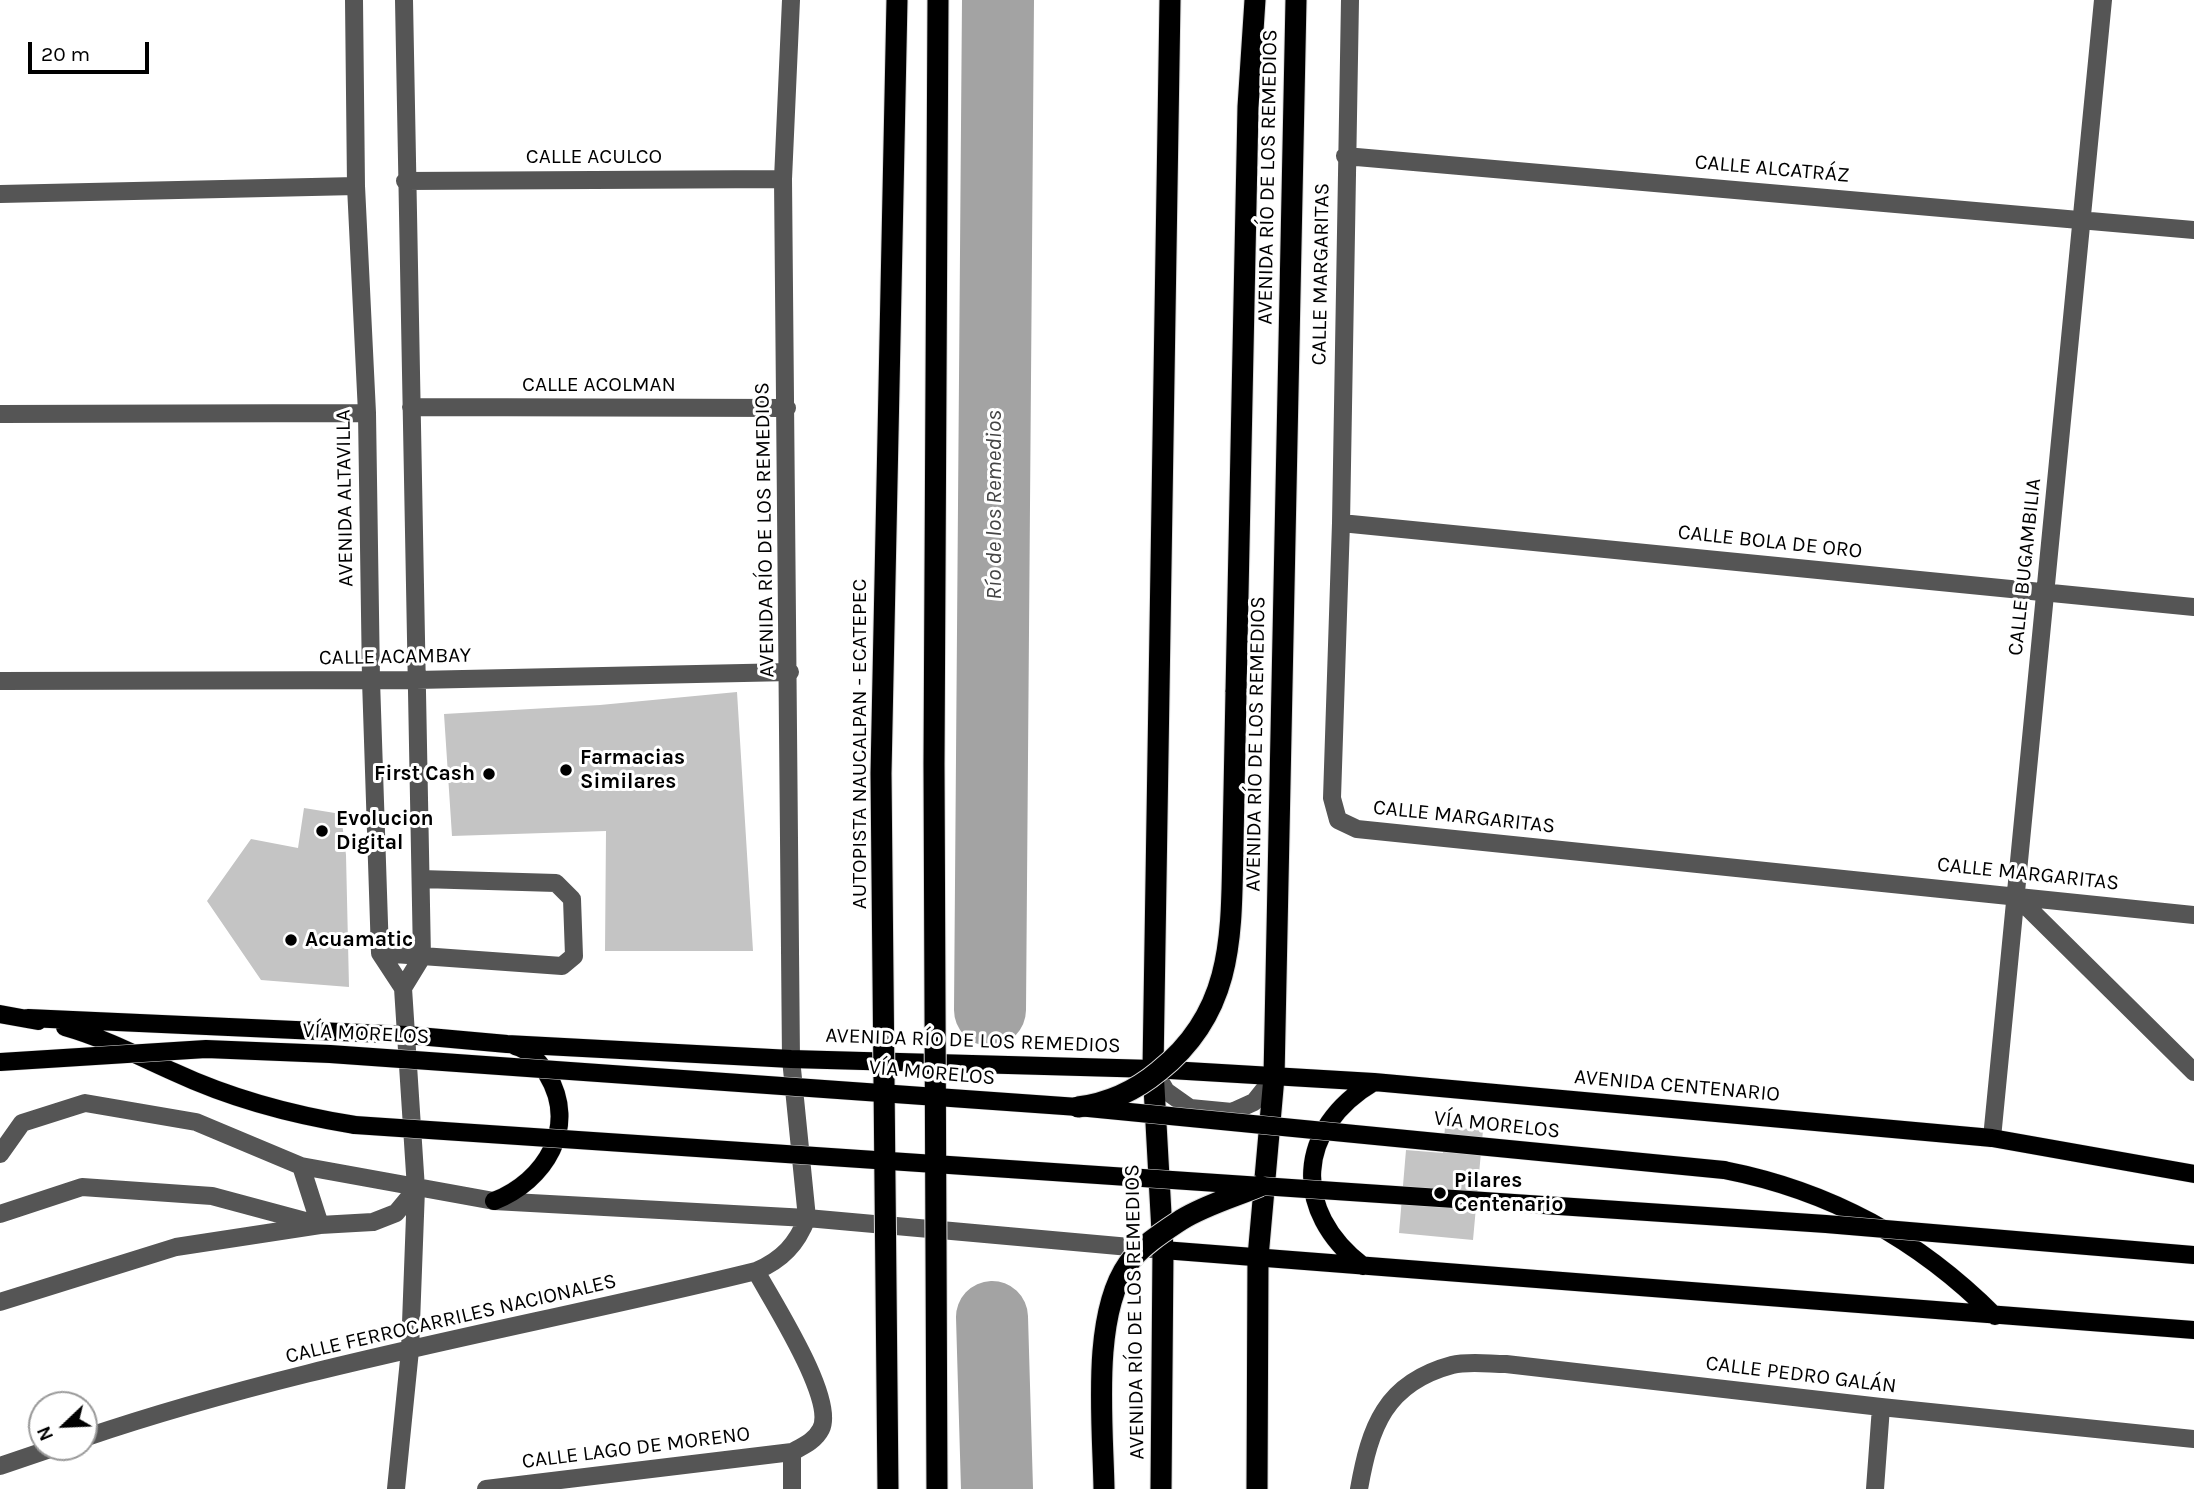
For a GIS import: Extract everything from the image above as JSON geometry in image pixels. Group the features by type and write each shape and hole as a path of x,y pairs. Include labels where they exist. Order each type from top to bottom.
{"highway":[{"name":"AUTOPISTA NAUCALPAN - ECATEPEC","path":"888,1489 881,773 897,0"},
{"path":"937,1489 934,763 938,0"},
{"name":"AVENIDA RÍO DE LOS REMEDIOS","path":"1161,1489 1163,1250 1153,1069 1170,0"},
{"path":"1078,1108 1102,1104 1126,1093 1172,1060 1192,1040 1210,1011 1223,979 1231,932 1248,107 1255,0"},
{"name":"AVENIDA RÍO DE LOS REMEDIOS","path":"1257,1489 1258,1257 1274,1077 1296,0"},
{"path":"1104,1489 1103,1339 1110,1300 1128,1264 1153,1240 1184,1218 1260,1186"}],"main road":[{"path":"0,1014 28,1018 105,1040 174,1072 289,1114 355,1125 1826,1224 2194,1255"},
{"name":"AVENIDA RÍO DE LOS REMEDIOS","path":"28,1018 407,1035 507,1044 791,1059 1153,1069"},
{"path":"494,1201 513,1193 538,1173 554,1146 559,1125 551,1082 540,1064 524,1048 507,1044"},
{"name":"VÍA MORELOS","path":"0,1062 125,1052 247,1051 866,1090 1724,1170 1768,1179 1810,1192 1891,1231 1963,1284 1995,1316"},
{"name":"AVENIDA CENTENARIO","path":"1153,1069 1374,1082 1992,1138 2194,1174"},
{"path":"1363,1266 1330,1236 1317,1205 1312,1171 1315,1149 1324,1127 1354,1094 1374,1082"},
{"path":"1163,1250 2194,1330"}],"street":[{"name":"AVENIDA ALTAVILLA","path":"354,0 356,186 367,413 370,680 380,953"},
{"path":"403,988 422,957 405,181 404,0"},
{"name":"AVENIDA RÍO DE LOS REMEDIOS","path":"791,0 783,179 790,672 791,1059"},
{"name":"CALLE MARGARITAS","path":"1350,0 1345,156 1341,523 1332,798 1338,820 1357,829 2194,915"},
{"name":"CALLE BUGAMBILIA","path":"1992,1138 2104,0"},
{"name":"CALLE ALCATRÁZ","path":"1345,156 2084,218 2194,230"},
{"name":"CALLE ACULCO","path":"405,181 783,179"},
{"path":"0,194 356,186"},
{"name":"CALLE ACOLMAN","path":"411,407 787,408"},
{"path":"0,414 367,413"},
{"name":"CALLE BOLA DE ORO","path":"1341,523 2194,607"},
{"name":"CALLE ACAMBAY","path":"0,681 416,680 790,672"},
{"path":"380,953 562,966 574,956 572,899 556,883 421,879"},
{"path":"2015,895 2194,1072"},
{"path":"380,953 403,988 416,1189 410,1350 396,1489"},
{"path":"791,1059 807,1218"},
{"path":"1153,1069 1166,1091 1190,1108 1232,1112 1254,1102 1274,1077"},
{"path":"0,1154 22,1123 85,1103 196,1122 301,1167 494,1201 807,1218 1163,1250"},
{"path":"301,1167 320,1225"},
{"path":"0,1214 82,1187 212,1196 320,1225"},
{"path":"0,1302 176,1247 320,1225 373,1222 396,1213 416,1189"},
{"name":"CALLE FERROCARRILES NACIONALES","path":"98,1433 147,1416 410,1350 756,1271 783,1256 797,1238 807,1218"},
{"path":"756,1271 815,1382 823,1408 822,1427 810,1443 792,1452 792,1489"},
{"name":"CALLE PEDRO GALÁN","path":"1359,1489 1373,1427 1406,1385 1454,1364 1506,1364 1881,1407 2194,1439"},
{"path":"1875,1489 1881,1407"},
{"name":"CALLE LAGO DE MORENO","path":"486,1489 792,1452"},
{"path":"0,1466 28,1456"}],"building":[{"path":"737,692 753,951 605,951 606,831 452,836 444,714 600,705"},
{"name":"Acuamatic","path":"304,808 341,814 346,855 349,987 261,980 207,901 251,839 298,848"},
{"name":"Pilares Centenario","path":"1445,1127 1483,1130 1473,1240 1399,1233 1406,1150 1443,1153"}],"waterway":[{"name":"Río de los Remedios","path":"990,1010 998,0"},
{"name":"Río de los Remedios","path":"992,1317 997,1489"}],"place":[{"name":"Farmacias Similares","path":"566,770"},
{"name":"First Cash","path":"489,774"},
{"name":"Evolucion Digital","path":"322,831"},
{"name":"Acuamatic","path":"291,940"},
{"name":"Pilares Centenario","path":"1440,1193"}]}
